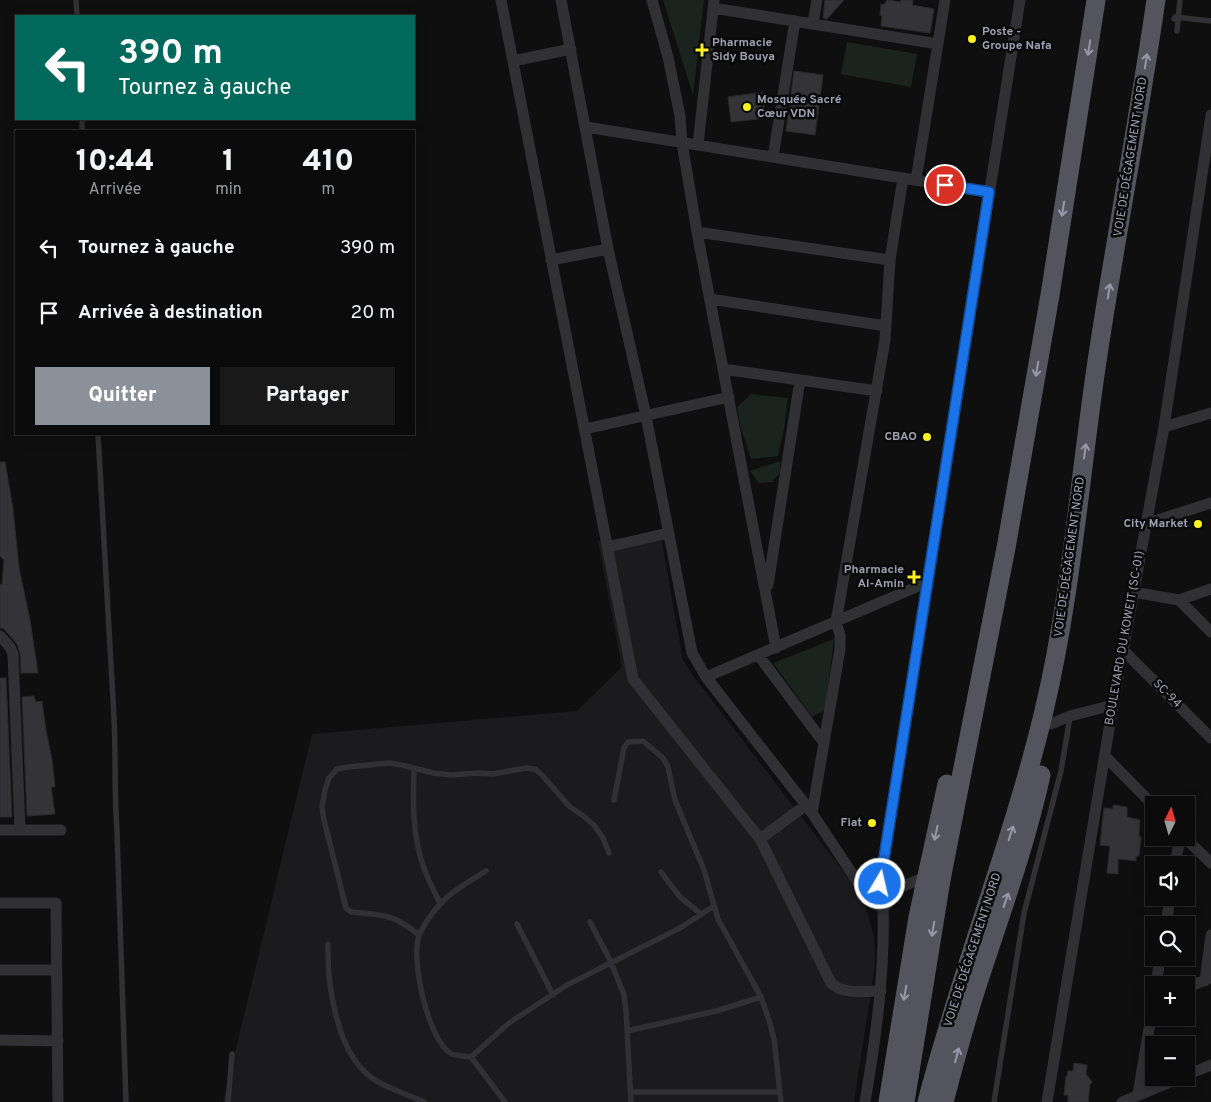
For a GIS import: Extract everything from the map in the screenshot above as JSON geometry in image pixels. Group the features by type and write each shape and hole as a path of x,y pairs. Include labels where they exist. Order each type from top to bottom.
{"highway":[{"path":"905,1102 934,878 1006,548 1050,295 1096,0"},
{"name":"VOIE DE DÉGAGEMENT NORD","path":"927,1102 950,1018 1023,794 1057,649 1096,374 1156,0"},
{"path":"944,1102 976,989 1013,880 1029,823 1051,724 1063,657 1068,617 1068,576"},
{"path":"888,1102 918,917 934,878"}],"street":[{"path":"501,0 633,679 760,838 831,983 843,991 881,991"},
{"path":"562,0 608,249 646,416 691,648 695,660 706,677 809,809 855,878 870,893 874,902 883,906"},
{"path":"652,0 668,58 680,116 682,143 697,232 776,648"},
{"path":"813,23 816,0"},
{"path":"916,180 945,0"},
{"path":"870,893 872,889 880,884 1020,0"},
{"path":"698,145 714,4 795,21 938,44"},
{"path":"773,157 795,21"},
{"path":"513,61 571,49"},
{"name":"BOULEVARD DU KOWEIT (SC-01)","path":"1047,1102 1113,705 1164,427 1211,115"},
{"path":"586,127 989,192"},
{"path":"760,838 809,809 824,743 840,649 840,635 836,622 877,391 886,326 890,260 903,178"},
{"path":"697,232 890,260"},
{"path":"551,260 608,249"},
{"path":"710,299 886,326"},
{"path":"723,369 877,391"},
{"path":"766,595 800,380"},
{"path":"585,429 729,397"},
{"path":"1164,427 1211,414"},
{"path":"1145,524 1211,503"},
{"path":"608,547 668,532"},
{"path":"706,677 759,656 928,582"},
{"path":"1133,592 1180,600 1211,589"},
{"path":"1180,600 1211,632"},
{"path":"0,636 10,646 13,654 20,830"},
{"name":"SC-94","path":"1123,650 1211,738"},
{"path":"759,656 824,743"},
{"path":"1051,724 1070,716 1113,705"},
{"path":"1105,756 1145,797"},
{"path":"0,830 62,830"},
{"path":"1193,846 1211,863"},
{"path":"892,891 934,878"},
{"path":"880,884 889,887 892,891 891,900 883,906"},
{"path":"0,903 56,903 58,1102"},
{"path":"865,1102 881,991 884,946 883,906"},
{"path":"1195,984 1208,979 1211,935"},
{"path":"0,970 57,970"},
{"path":"1138,1094 1150,1026"},
{"path":"0,1040 58,1041"},
{"path":"1195,1071 1211,1065"},
{"path":"1122,1102 1159,1086"}],"lane":[{"path":"76,0 77,15"},
{"path":"1177,31 1176,18 1180,0"},
{"path":"1176,18 1211,21"},
{"path":"98,435 114,720 115,805 118,841 126,1102"},
{"path":"994,1102 1024,913 1061,771 1070,716"},
{"path":"614,800 624,748 628,742 635,740 643,741 663,758 668,768 675,800 704,870 718,919 761,997 774,1039 781,1102"},
{"path":"419,935 406,924 393,917 351,912 346,908 322,807 329,778 338,770 348,766 389,763 451,775 492,774 526,768 535,769 569,806 594,825 603,838 609,853"},
{"path":"414,769 413,807 418,847 423,867 440,903"},
{"path":"486,871 454,890 440,903 419,935 417,954 425,1006 433,1030 442,1045 451,1054 471,1057 505,1102"},
{"path":"661,872 680,897 701,914"},
{"path":"471,1057 509,1023 567,985 673,931 714,906"},
{"path":"590,922 611,962 624,995 631,1102"},
{"path":"517,924 553,995"},
{"path":"328,944 328,973 334,1010 354,1059 366,1074 383,1084 424,1102"},
{"path":"627,1031 716,1012 761,997"},
{"path":"228,1102 232,1054"},
{"path":"630,1092 780,1092"}],"shaded area":[{"path":"663,0 704,0 693,95"},
{"path":"847,42 917,54 911,87 841,74"},
{"path":"751,394 788,398 778,456 751,459 740,425 737,407"},
{"path":"780,461 780,473 773,480 774,482 759,483 750,471"},
{"path":"660,532 683,660 863,897 874,937 875,965 854,1102 223,1102 312,734 577,711 622,667 598,541"},
{"path":"834,639 825,710 812,717 773,663"}],"building":[{"path":"825,0 844,0 827,19 823,18"},
{"path":"887,0 901,2 901,0 913,0 912,5 934,9 930,33 881,26 881,4 884,5"},
{"path":"794,71 823,75 815,135 786,131"},
{"name":"Mosquée Sacré Cœur VDN","path":"763,92 766,118 731,122 728,97"},
{"path":"0,462 5,462 13,509 19,568 30,620 38,673 21,673 20,653 17,644 3,628 0,628 0,584 2,585 4,560 0,556"},
{"path":"0,678 6,678 12,817 0,817"},
{"path":"34,696 36,702 42,701 52,759 55,787 51,787 55,814 27,816 22,697"},
{"path":"1113,805 1127,807 1127,817 1140,820 1139,856 1136,856 1136,861 1118,859 1118,874 1107,873 1110,846 1100,845 1104,808 1113,809"},
{"path":"1074,1063 1087,1065 1086,1074 1092,1082 1090,1084 1088,1102 1068,1102 1068,1095 1064,1095 1066,1076 1068,1071 1073,1071"}],"place":[{"name":"Poste - Groupe Nafa","path":"972,39"},
{"name":"Pharmacie Sidy Bouya","path":"702,50"},
{"name":"Mosquée Sacré Cœur VDN","path":"747,107"},
{"name":"CBAO","path":"927,437"},
{"name":"City Market","path":"1198,524"},
{"name":"Pharmacie Al-Amin","path":"914,577"},
{"name":"Fiat","path":"872,823"}],"route":[{"path":"880,884 989,192 945,185"}]}
